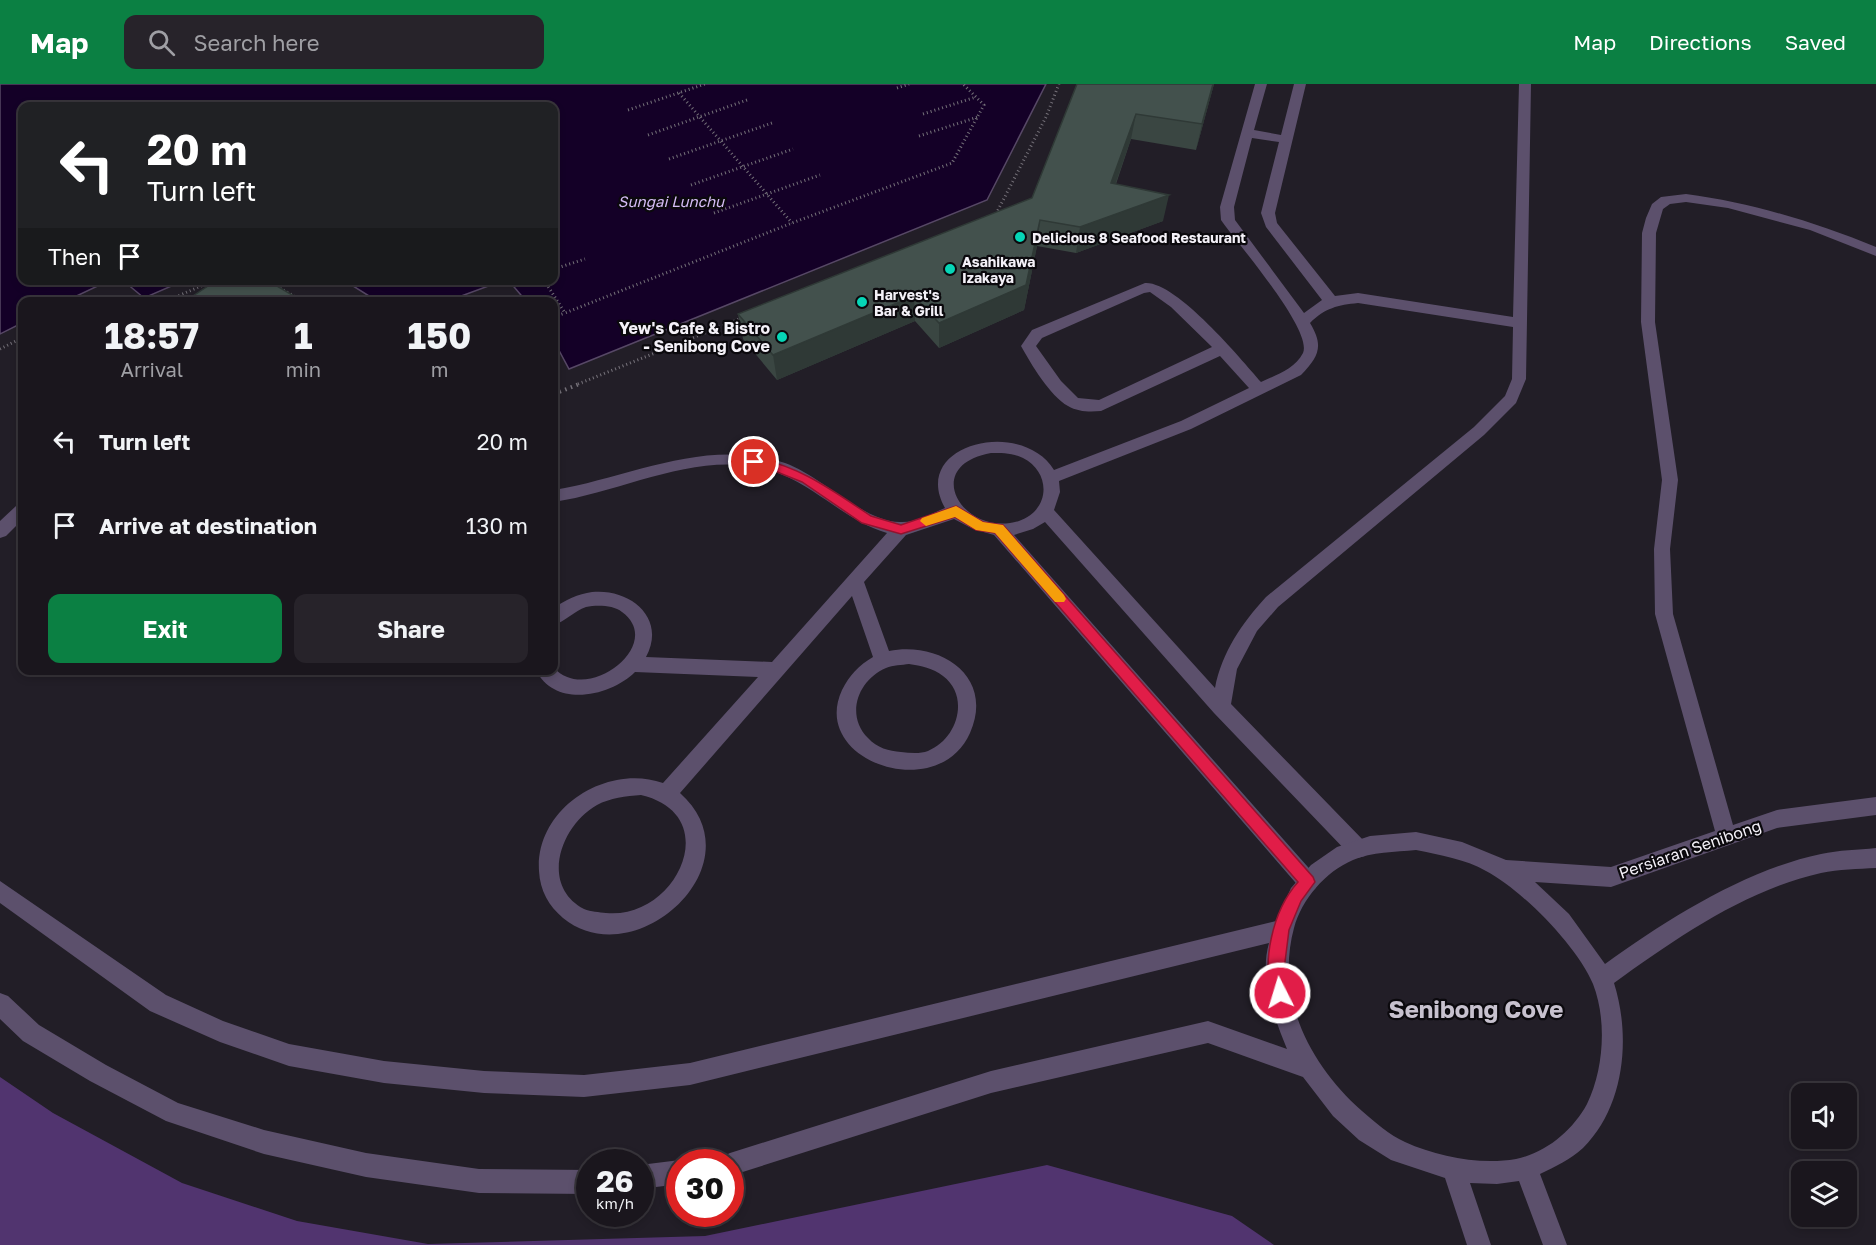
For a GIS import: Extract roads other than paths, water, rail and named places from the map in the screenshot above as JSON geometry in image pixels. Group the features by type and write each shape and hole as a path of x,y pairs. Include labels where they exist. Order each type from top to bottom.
{"street":[{"path":"1051,478 1186,425 1296,371 1308,358 1312,342 1303,322 1228,220 1227,207 1261,84"},
{"path":"1300,84 1269,203 1271,224 1331,301"},
{"path":"1221,707 1228,668 1251,626 1272,602 1479,431 1511,399 1519,379 1526,84"},
{"path":"1247,133 1285,139"},
{"path":"1726,836 1664,614 1662,549 1670,480 1648,322 1651,226 1657,207 1665,200 1686,198 1728,204 1815,227 1876,252"},
{"path":"1222,350 1101,405 1087,407 1072,401 1033,356 1028,346 1038,334 1140,289 1152,287 1167,294 1222,350 1259,389"},
{"path":"1303,322 1315,310 1331,301 1358,298 1520,323"},
{"path":"990,447 1008,447 1025,452 1038,460 1051,478 1052,498 1045,511 1033,521 1017,527 999,529 980,526 956,511 946,495 945,482 950,469 960,458 974,450 990,447"},
{"path":"558,496 578,494 696,461 735,459 773,465 806,479 866,519 901,530"},
{"path":"667,794 901,530 956,511"},
{"path":"1045,511 1221,707 1358,849"},
{"path":"0,531 18,515"},
{"path":"999,529 1308,882"},
{"path":"855,581 883,661"},
{"path":"548,675 567,686 591,687 615,679 634,664 645,645 644,625 634,609 616,600 593,599 570,606 558,615"},
{"path":"909,656 934,661 956,675 967,697 967,720 955,742 933,758 905,763 878,757 857,741 846,719 848,695 862,674 883,661 909,656"},
{"path":"634,664 777,669"},
{"path":"641,786 667,794 686,810 697,832 695,860 684,886 662,908 634,922 603,925 576,916 557,898 548,874 551,846 565,820 587,800 614,789 641,786"},
{"name":"Persiaran Senibong","path":"1503,870 1611,877 1777,819 1876,806"},
{"path":"1416,841 1460,850 1503,870 1542,900 1575,937 1602,979 1612,1028 1610,1074 1595,1115 1566,1148 1526,1168 1491,1174 1454,1170 1396,1150 1346,1114 1307,1067 1283,1015 1276,970 1281,930 1296,896 1308,882 1320,869 1346,853 1375,844 1416,841"},
{"path":"1602,979 1658,938 1717,905 1765,883 1814,866 1876,858"},
{"path":"0,891 158,1003 220,1031 289,1055 406,1074 484,1082 584,1086 690,1074 1281,930"},
{"path":"0,1004 31,1033 98,1073 174,1113 264,1142 366,1165 478,1180 576,1182"},
{"path":"744,1161 991,1083 1208,1032 1307,1067"},
{"path":"1526,1168 1555,1245"},
{"path":"1454,1170 1479,1245"}],"water":[{"name":"Sungai Lunchu","path":"0,84 1046,84 987,200 569,369 558,348 558,297 523,297 512,285 558,285 558,102 18,102 18,285 100,285 74,297 18,297 18,325 0,334"},
{"name":"Sungai Lunchu","path":"128,285 174,285 146,297 143,297"},
{"path":"351,285 491,285 459,297 371,297"}],"place":[{"name":"Delicious 8 Seafood Restaurant","path":"1020,237"},
{"name":"Asahikawa Izakaya","path":"950,269"},
{"name":"Harvest's Bar & Grill","path":"862,302"},
{"name":"Yew's Cafe & Bistro - Senibong Cove","path":"782,337"}],"district":[{"name":"Senibong Cove","path":"1476,1008"}]}
